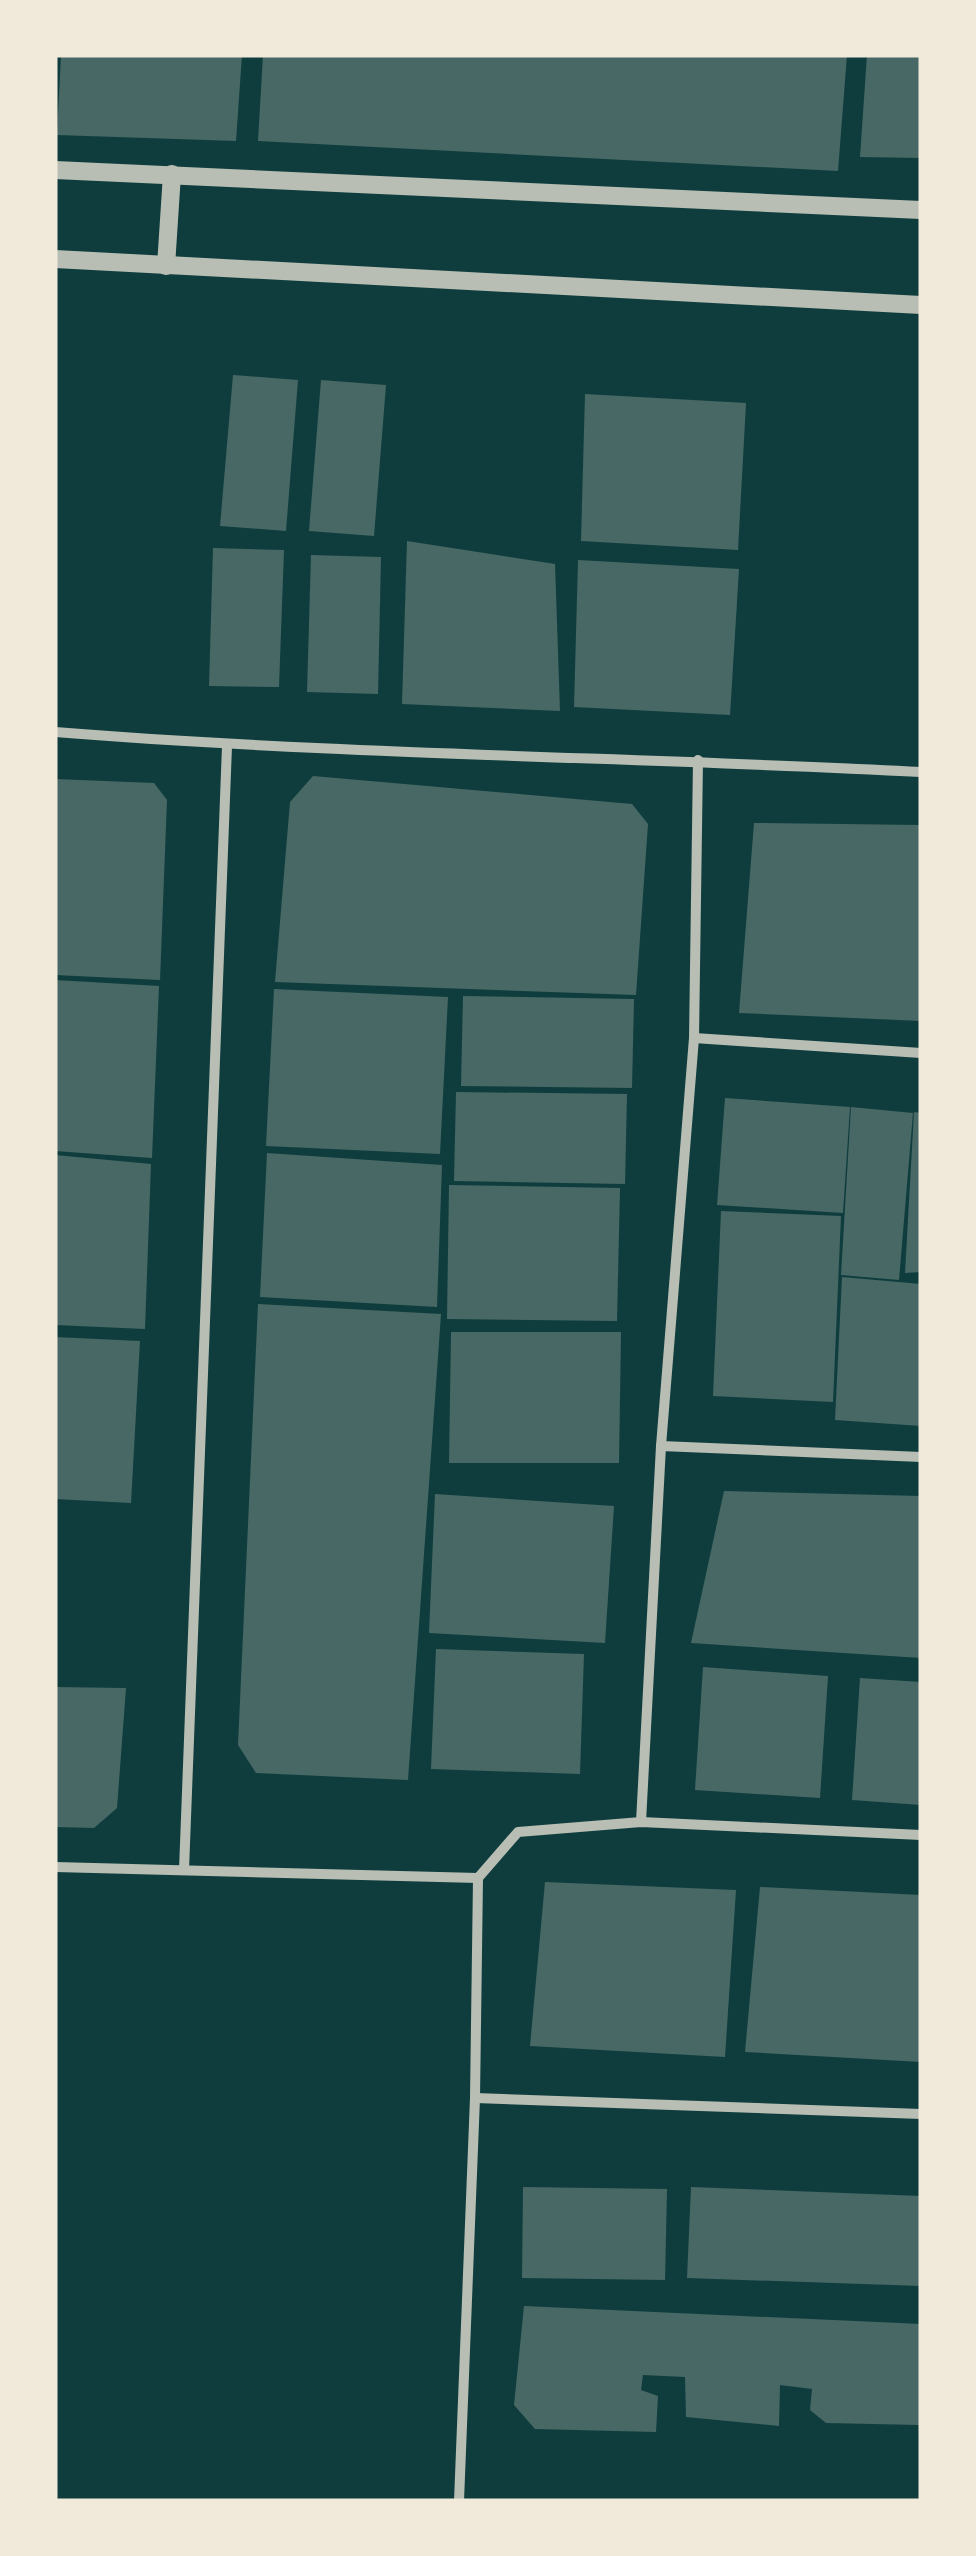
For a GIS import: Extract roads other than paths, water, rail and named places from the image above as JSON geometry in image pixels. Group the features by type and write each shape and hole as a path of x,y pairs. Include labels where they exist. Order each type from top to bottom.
{"street":[{"path":"55,170 921,210"},
{"path":"166,266 172,174"},
{"path":"55,259 921,305"},
{"path":"55,732 227,746 698,760 921,772"},
{"path":"184,1870 227,746"},
{"path":"640,1822 661,1446 694,1038 698,760"},
{"path":"694,1038 921,1053"},
{"path":"661,1446 921,1457"},
{"path":"459,2501 475,2098 478,1878 518,1832 640,1822 921,1836"},
{"path":"55,1867 478,1878"},
{"path":"475,2098 921,2114"}]}
